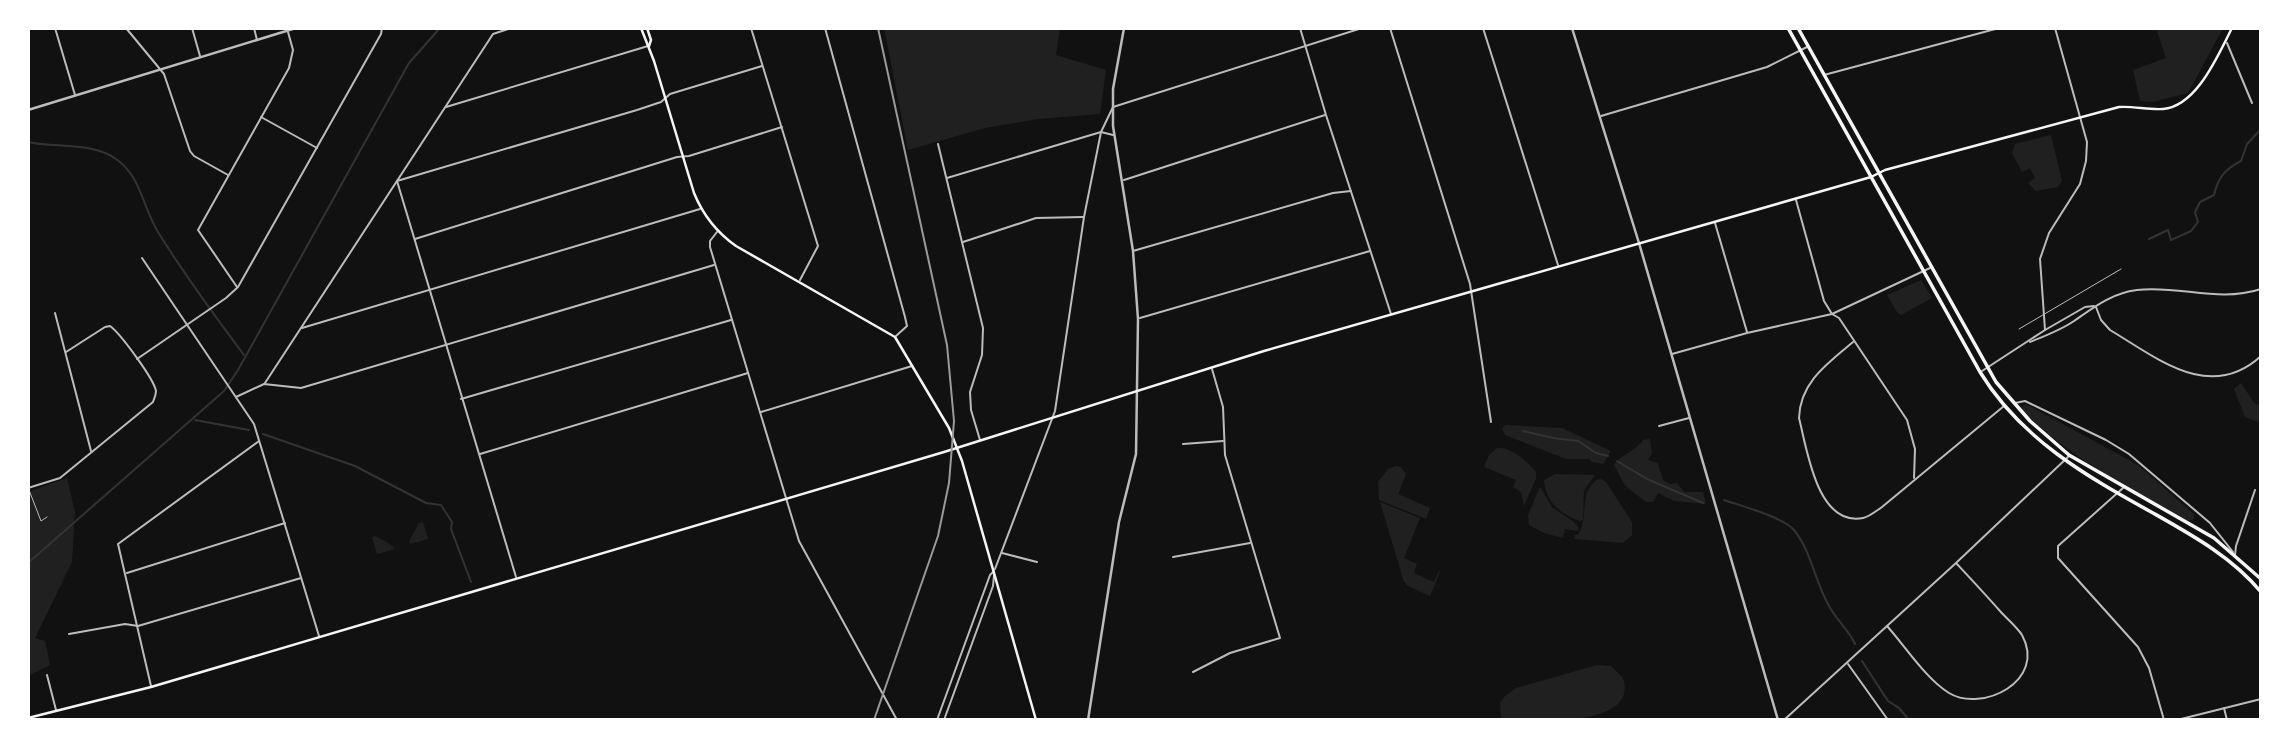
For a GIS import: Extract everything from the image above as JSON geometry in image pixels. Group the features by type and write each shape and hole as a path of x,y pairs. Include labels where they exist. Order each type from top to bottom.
{"highway":[{"path":"1788,28 1980,372 2004,405 2037,440 2065,461 2205,544 2238,568 2261,592"},
{"path":"1798,28 1987,367 2013,403 2029,421 2069,455 2214,538 2261,579"}],"main road":[{"path":"641,28 700,209 718,232 736,246 895,337 913,365 958,448 1036,720"},
{"path":"648,28 651,40 649,46"},
{"path":"28,718 151,687 958,448 1212,368 1471,291 1878,174 2082,116 2131,106 2166,109 2182,103 2195,90 2232,28"}],"street":[{"path":"55,28 75,96"},
{"path":"126,28 161,68 190,151 228,175"},
{"path":"192,28 201,57"},
{"path":"254,28 257,40"},
{"path":"28,110 296,28"},
{"path":"137,359 226,298 237,287 318,148 382,28"},
{"path":"264,384 493,34 512,28"},
{"path":"751,28 818,246 800,281"},
{"path":"825,28 905,317 907,326 895,337"},
{"path":"1088,720 1119,522 1134,470 1138,319 1133,251 1114,136 1113,107 1113,89 1124,28"},
{"path":"1300,28 1391,315"},
{"path":"937,720 990,575 1051,426 1084,217 1101,132 1113,107 1362,28"},
{"path":"1390,28 1471,291 1491,422"},
{"path":"1483,28 1558,267"},
{"path":"1572,28 1639,243 1778,720"},
{"path":"1824,75 1998,28"},
{"path":"2045,330 2040,259 2049,233 2080,184 2086,161 2087,142 2082,116 2055,28"},
{"path":"237,287 198,230 292,61 293,50 287,31"},
{"path":"2225,40 2252,103"},
{"path":"445,107 649,46"},
{"path":"1600,116 1767,67 1808,46"},
{"path":"397,181 637,110 670,94 762,65"},
{"path":"1121,181 1326,115"},
{"path":"261,117 318,148"},
{"path":"414,239 782,127"},
{"path":"947,178 1101,132 1114,136"},
{"path":"938,144 983,328 982,355 970,392 971,410 981,441"},
{"path":"397,181 516,578"},
{"path":"1133,251 1333,193 1352,190"},
{"path":"1796,199 1824,301 1832,314 1839,318 1907,420 1914,449 1914,479"},
{"path":"300,328 700,209"},
{"path":"961,243 1036,218 1084,217"},
{"path":"1715,222 1747,333"},
{"path":"718,232 710,241 715,265 799,541 897,720"},
{"path":"1138,319 1371,251"},
{"path":"142,258 254,424 320,637"},
{"path":"236,397 264,384 300,388 715,265"},
{"path":"1672,354 1747,333 1832,314 1931,267"},
{"path":"1980,372 2114,296 2137,290 2179,291 2208,296 2244,295 2261,289"},
{"path":"2030,342 2085,307 2095,306"},
{"path":"2095,306 2101,320 2110,330 2186,374 2207,377 2230,374 2261,356"},
{"path":"55,313 92,452"},
{"path":"461,399 732,319"},
{"path":"2060,322 2063,327"},
{"path":"28,487 60,478 153,402 156,390 137,359 110,326 66,352"},
{"path":"1853,342 1808,385 1801,399 1799,418 1819,486 1831,510 1849,519 1865,518 1882,507 2004,405"},
{"path":"761,412 913,365"},
{"path":"1193,672 1230,653 1280,638 1225,455 1223,408 1212,368"},
{"path":"479,454 748,373"},
{"path":"2013,403 2025,401 2129,454 2210,523 2228,543 2235,556"},
{"path":"1659,426 1690,418"},
{"path":"151,687 127,573 118,544 260,440"},
{"path":"1183,444 1223,441"},
{"path":"1784,720 1956,563 2069,455"},
{"path":"2123,487 2058,546 2058,558 2138,647 2149,668 2164,720"},
{"path":"2235,556 2255,490"},
{"path":"127,573 286,523"},
{"path":"1173,557 1251,542"},
{"path":"1001,553 1037,562"},
{"path":"1887,626 1925,671 1948,693 1965,699 1979,699 2018,683 2028,660 2021,634 1956,563"},
{"path":"944,720 993,586 994,570"},
{"path":"69,634 114,625 138,625 302,578"},
{"path":"1846,663 1888,720"},
{"path":"47,675 56,711"},
{"path":"2177,720 2261,699"},
{"path":"2224,707 2227,720"}],"lane":[{"path":"2019,329 2121,269"},
{"path":"28,487 41,521 47,517"}],"shaded area":[{"path":"884,28 1060,28 1056,55 1106,70 1100,114 1038,119 985,128 908,150"},
{"path":"2156,28 2223,28 2188,93 2153,102 2140,101 2133,70 2166,58"},
{"path":"2051,135 2062,181 2058,187 2036,191 2028,183 2035,178 2030,168 2022,172 2012,153 2015,144"},
{"path":"1921,280 1932,298 1901,315 1887,295"},
{"path":"2241,383 2255,404 2261,405 2261,423 2245,417 2234,389"},
{"path":"2026,404 2138,465 2194,514 2194,519 2188,521 2080,458 2022,410 2021,407"},
{"path":"1506,425 1562,428 1611,451 1603,464 1589,459 1566,459 1505,435 1502,428"},
{"path":"1650,439 1652,453 1648,460 1658,463 1663,480 1670,484 1677,483 1684,492 1703,492 1706,504 1674,501 1658,493 1653,502 1646,502 1625,486 1614,465 1643,440"},
{"path":"1497,448 1514,452 1536,472 1536,479 1524,506 1521,492 1513,487 1516,480 1484,467 1489,455"},
{"path":"1401,467 1406,474 1398,494 1430,508 1426,519 1379,500 1378,482 1388,469"},
{"path":"1555,474 1595,475 1584,490 1583,520 1579,521 1565,514 1550,500 1544,480"},
{"path":"67,478 75,512 72,562 35,638 45,641 50,665 28,676 28,492"},
{"path":"1596,480 1606,482 1632,522 1632,535 1623,543 1574,539 1583,520 1587,493"},
{"path":"1540,487 1552,507 1574,522 1579,528 1577,531 1565,529 1563,538 1544,533 1529,525 1528,515"},
{"path":"1380,502 1420,518 1404,558 1417,564 1414,573 1434,582 1440,572 1430,596 1404,582"},
{"path":"423,522 428,539 410,544 409,541 419,523"},
{"path":"376,536 395,549 377,554 372,537"},
{"path":"1597,665 1611,666 1623,678 1624,695 1615,707 1578,719 1501,720 1500,703 1516,688"}],"waterway":[{"path":"28,563 224,391 409,63 440,28"},
{"path":"2149,239 2168,230 2171,240 2191,231 2198,222 2195,212 2200,202 2214,195 2223,175 2241,161 2247,144 2261,129"},
{"path":"28,142 96,150 116,159 124,166 136,183 153,223 168,248 244,355"},
{"path":"195,420 249,430"},
{"path":"1523,431 1578,441 1596,453 1608,456"},
{"path":"263,434 355,466 426,503 441,505 452,522 451,529 471,582"},
{"path":"1617,461 1647,479 1703,503"},
{"path":"1724,500 1772,516 1794,530 1805,547 1828,604 1855,644"},
{"path":"1862,661 1888,701 1899,708 1909,720"}],"railway":[{"path":"874,720 938,536 949,483 954,421 947,345 878,28"}]}
